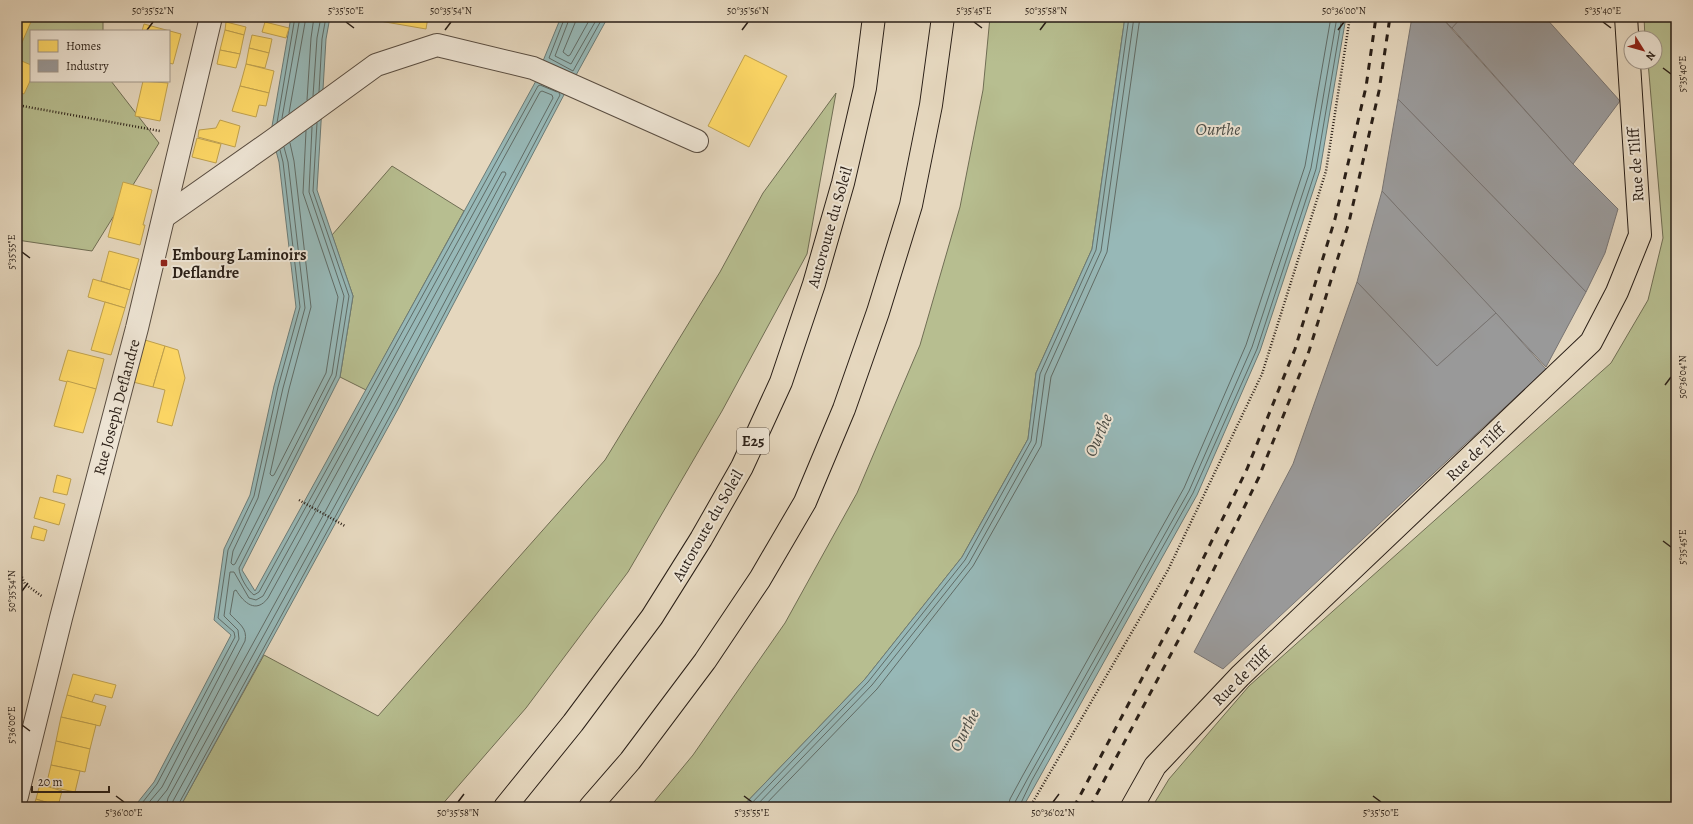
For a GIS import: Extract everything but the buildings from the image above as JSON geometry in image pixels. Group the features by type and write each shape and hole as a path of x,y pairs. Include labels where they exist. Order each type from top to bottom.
{"main road":[{"name":"Autoroute du Soleil","path":"505,807 573,723 652,617 701,540 742,467 781,382 814,284 843,183 865,88 874,17"},
{"path":"590,807 630,760 705,661 760,579 805,502 847,402 878,312 911,205 931,105 943,17"},
{"name":"Rue de Tilff","path":"1132,807 1155,766 1240,676 1591,342 1617,292 1640,235 1626,17"}],"street":[{"name":"Rue Joseph Deflandre","path":"17,796 61,618 165,216 182,135 211,17"},
{"path":"165,216 274,140 376,65 437,45 533,68 697,141"}],"path":[{"path":"1030,807 1168,570 1262,374 1326,171 1350,17"},
{"path":"17,105 182,135"},
{"path":"299,500 345,526"},
{"path":"17,566 25,584 50,602 61,618"}],"green space":[{"path":"17,17 103,17 103,30 30,30 30,82 112,82 159,143 92,251 17,240"},
{"path":"990,17 1125,17 1092,249 1036,373 1028,439 962,557 865,679 742,807 650,807 693,755 785,623 857,493 920,345 960,207 983,90"},
{"path":"1644,17 1676,17 1676,807 1152,807 1169,779 1249,686 1611,363 1648,300 1663,238 1649,70 1663,70 1663,30 1645,30"},
{"path":"836,93 807,254 722,411 628,572 526,708 440,807 180,807 264,655 378,716 605,460 720,272 763,193"},
{"path":"392,166 464,211 366,390 340,377 353,296 332,235"}],"water":[{"path":"291,17 330,17 326,39 317,190 353,296 340,377 242,570 255,591 537,79 566,91 398,409 180,807 134,807 154,782 231,635 214,620 224,549 250,495 274,386 296,307 279,162 271,132"},
{"path":"561,17 608,17 575,77 543,61"},
{"name":"Ourthe","path":"1125,17 1346,17 1320,170 1260,351 1197,495 1023,807 742,807 865,679 962,557 1028,439 1036,373 1092,249"}],"railway":[{"path":"1074,807 1174,618 1247,469 1295,349 1335,219 1366,87 1376,17"},
{"path":"1090,807 1188,622 1259,477 1309,351 1349,222 1379,91 1390,17"}],"place":[{"name":"Embourg Laminoirs Deflandre","path":"164,263"}]}
